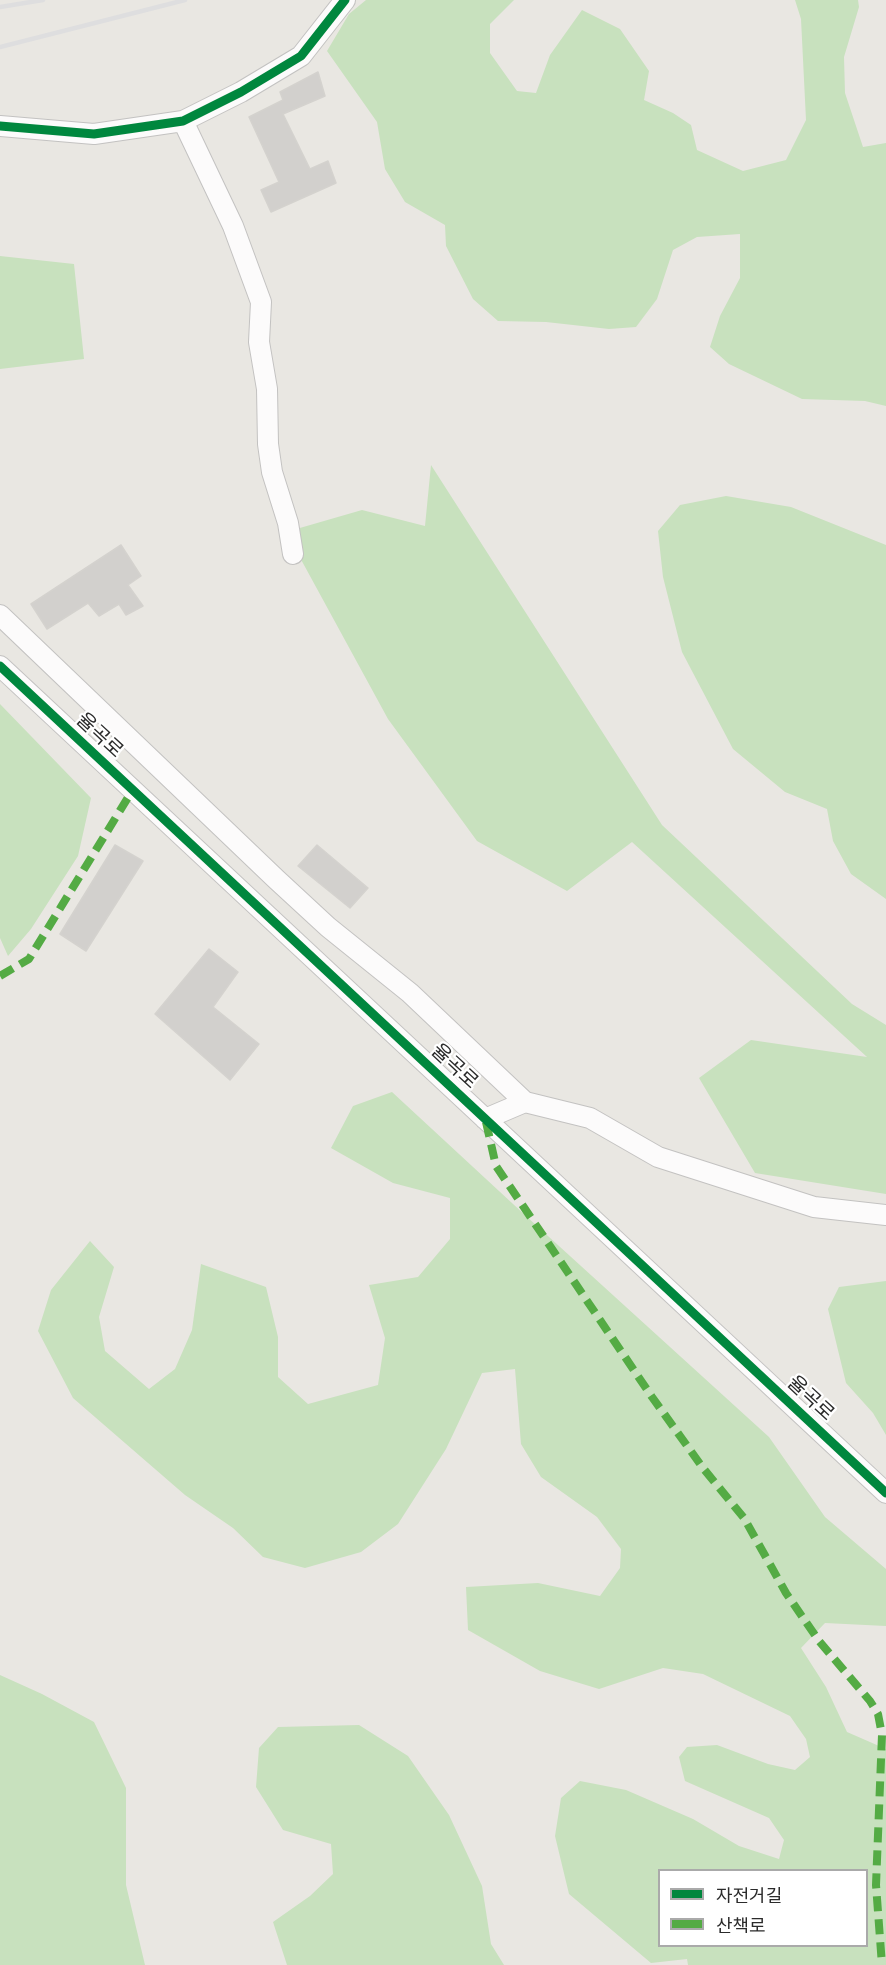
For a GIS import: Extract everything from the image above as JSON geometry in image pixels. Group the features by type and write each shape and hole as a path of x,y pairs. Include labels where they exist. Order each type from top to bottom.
{"street":[{"path":"0,126 94,134 183,121 242,92 301,56 345,0"},
{"path":"183,121 233,226 261,302 260,342 267,389 268,444 272,472 288,523 293,554"},
{"path":"0,615 276,879 328,927 410,993 525,1102 590,1118 658,1157 814,1207 886,1215"},
{"name":"율곡로","path":"4,672 886,1493"},
{"path":"486,1119 525,1102"}],"green space":[{"path":"366,0 514,0 490,24 490,53 517,91 536,93 550,55 582,10 620,29 649,71 644,100 673,113 691,125 697,150 743,171 786,160 806,120 801,19 795,0 858,0 859,7 844,57 845,93 863,147 886,143 886,406 865,401 802,399 729,364 710,347 720,316 740,278 740,234 697,237 673,250 657,299 636,327 609,329 546,322 498,321 473,299 446,246 445,225 405,202 385,169 377,122 327,51 349,14"},
{"path":"0,256 74,264 84,359 0,369"},
{"path":"431,465 662,825 852,1004 886,1025 886,1194 755,1173 699,1078 751,1040 867,1057 632,842 567,891 477,841 388,719 286,532 362,510 425,526"},
{"path":"726,496 791,507 886,545 886,899 851,874 833,841 827,809 785,792 733,749 682,652 663,577 658,531 680,505"},
{"path":"0,704 91,798 78,856 31,929 8,956 0,938"},
{"path":"392,1092 769,1437 825,1517 886,1569 886,1626 825,1623 801,1648 826,1687 847,1732 886,1749 886,1965 688,1965 687,1959 651,1963 569,1894 555,1836 561,1798 580,1781 626,1790 693,1819 739,1846 779,1859 784,1840 769,1818 685,1781 679,1757 687,1747 717,1745 768,1764 795,1770 810,1757 806,1739 790,1716 703,1674 663,1668 599,1689 540,1671 468,1630 466,1587 538,1583 600,1596 620,1568 621,1549 597,1517 541,1477 521,1444 515,1369 482,1373 446,1449 398,1524 361,1552 305,1568 263,1557 233,1528 185,1495 73,1398 38,1331 51,1290 90,1241 114,1267 99,1317 105,1351 149,1389 175,1369 192,1330 201,1264 266,1287 278,1337 278,1377 308,1404 378,1385 385,1338 369,1285 418,1277 450,1239 450,1198 393,1183 331,1148 353,1106"},
{"path":"886,1281 886,1435 873,1413 846,1383 828,1309 839,1287"},
{"path":"0,1675 94,1722 126,1788 126,1885 145,1965 0,1965"},
{"path":"359,1725 408,1756 449,1815 482,1886 491,1944 504,1965 287,1965 273,1922 310,1896 333,1874 331,1844 283,1830 256,1787 259,1748 278,1727"}],"building":[{"path":"318,72 325,96 283,114 310,169 328,161 336,183 271,212 261,190 279,182 249,117 283,100 280,92"},
{"path":"121,545 141,576 128,585 143,606 126,615 119,604 99,616 88,603 47,629 31,604"},
{"path":"115,845 143,861 86,951 60,934"},
{"path":"317,845 368,888 350,908 298,866"},
{"path":"209,949 238,972 213,1007 259,1044 230,1080 155,1014"}],"railway":[{"path":"0,7 43,0"},
{"path":"0,47 185,0"}],"marked path":[{"path":"0,976 29,959 132,791"},
{"path":"486,1122 496,1166 652,1397 703,1468 744,1518 786,1593 819,1641 870,1701 878,1714 882,1735 876,1885 882,1965"}],"cycle path":[{"path":"0,126 94,134 183,121 241,92 301,56 345,0"},
{"path":"0,666 886,1493"}]}
